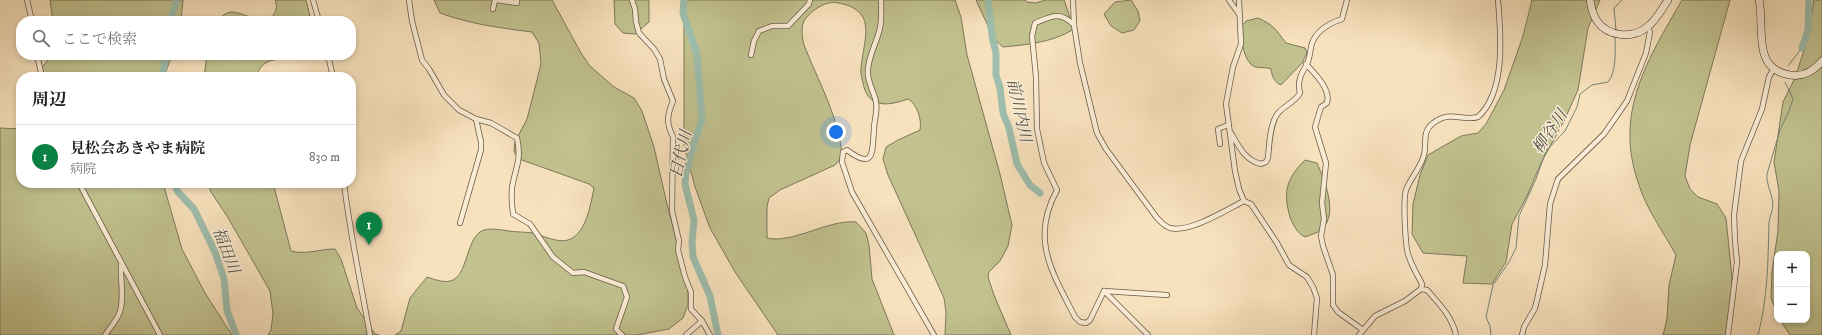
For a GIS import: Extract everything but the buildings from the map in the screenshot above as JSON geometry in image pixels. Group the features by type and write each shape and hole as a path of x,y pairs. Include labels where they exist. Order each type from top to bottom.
{"street":[{"path":"27,0 31,16"},
{"path":"313,0 318,16"},
{"path":"408,0 422,60 444,95 459,110 476,119 490,123 517,138 519,150 517,169 512,188 513,214 530,224 553,257 573,273 584,272 623,286 627,297 616,329 622,335"},
{"path":"493,9 496,0 517,3 517,0"},
{"path":"632,0 639,33 654,49 660,59 664,79 673,101 667,114 667,126 673,137 672,211 679,241 678,250 685,277 691,292 691,309 702,321 710,335"},
{"path":"751,55 754,41 759,30 772,26 788,26 809,4 810,0"},
{"path":"880,0 880,28 867,70 876,102 877,112 874,124 874,147 870,157 864,160 847,150 843,152 842,162 852,192 934,335"},
{"path":"1074,0 1074,25 1080,63 1097,133 1106,149 1157,218 1164,225 1170,228 1184,228 1199,223 1244,201"},
{"path":"1229,0 1240,16"},
{"path":"1239,0 1241,44 1233,67 1226,104 1235,172 1239,189 1244,201 1251,204 1277,243 1289,265 1307,278 1313,287 1317,298 1314,335"},
{"path":"1228,128 1241,151 1249,158 1261,164 1266,162 1268,158 1272,129 1277,113 1298,97 1300,93 1298,87 1299,78 1306,64 1313,41 1326,25 1342,19 1347,0"},
{"path":"1421,289 1422,284 1408,256 1404,200 1406,190 1426,151 1425,135 1427,129 1432,124 1447,116 1478,117 1493,96 1499,66 1500,44 1498,0"},
{"path":"1590,0 1597,22 1603,28 1626,35 1640,32 1648,27 1668,0"},
{"path":"1759,0 1763,49 1768,63 1783,74 1801,75 1812,70 1822,61"},
{"path":"1074,25 1066,17 1058,16 1036,23 1032,36 1036,77 1038,136 1044,163 1057,190 1047,212 1043,236 1053,271 1075,317 1080,322 1086,323 1090,320 1104,291"},
{"path":"1522,335 1535,308 1537,300 1545,265 1550,204 1558,179 1604,134 1627,101 1646,53 1650,32 1648,27"},
{"path":"38,60 41,72"},
{"path":"329,60 331,72"},
{"path":"1306,64 1326,89 1328,100 1327,103 1321,107 1315,127 1326,163 1322,203 1324,219 1321,236 1333,275 1334,305 1338,312 1363,330"},
{"path":"1728,335 1737,262 1734,215 1741,161 1762,109 1770,77 1774,68"},
{"path":"460,223 481,150 481,142 476,119"},
{"path":"1220,144 1218,129 1228,128"},
{"path":"82,188 121,265 160,335"},
{"path":"345,188 350,228 363,288 370,335"},
{"path":"105,335 120,314 121,265"},
{"path":"1359,335 1375,316 1405,301 1421,289 1427,290 1444,309 1454,326 1456,335"},
{"path":"1104,291 1167,295"},
{"path":"1104,291 1148,335"},
{"path":"686,335 702,321"}],"green space":[{"path":"50,0 183,0 181,16 52,16"},
{"path":"275,0 306,0 310,16 273,16 276,6"},
{"path":"434,0 552,0 581,53 590,66 614,87 634,98 642,111 654,147 688,284 688,305 683,318 669,329 637,335 395,335 401,331 410,298 427,277 445,282 456,278 461,272 473,240 478,234 484,230 496,229 533,233 555,240 568,240 579,232 587,218 594,188 589,184 519,159 514,152 515,142 527,119 541,64 539,43 532,32 485,25 451,17 440,13"},
{"path":"614,0 649,0 649,22 635,34 623,33 615,24"},
{"path":"682,0 955,0 961,17 967,55 1000,174 1012,225 1008,246 1000,261 989,272 988,277 1011,335 945,335 946,312 944,298 888,175 883,159 886,147 920,130 918,112 914,104 908,99 886,104 874,101 869,97 863,83 861,71 866,36 864,19 859,12 851,7 833,2 820,6 806,18 802,28 802,35 804,45 833,115 841,143 842,157 835,165 780,190 769,198 767,207 767,238 788,238 834,224 856,222 866,233 869,245 872,279 894,335 778,335 735,272 710,228 695,187 684,145 684,14"},
{"path":"976,0 1025,0 1027,2 1036,3 1045,0 1064,0 1074,29 1049,40 1003,47 994,39"},
{"path":"1131,0 1138,11 1140,21 1134,30 1122,33 1111,26 1104,14 1115,2"},
{"path":"1532,0 1600,0 1588,28 1578,90 1512,224 1506,262 1492,284 1463,283 1467,256 1423,253 1412,234 1413,204 1420,175 1428,155 1461,136 1478,133 1486,124 1504,90 1523,36"},
{"path":"1682,0 1730,0 1690,145 1685,176 1690,189 1698,197 1717,204 1726,218 1732,278 1730,335 1663,335 1667,319 1669,285 1676,255 1645,201 1638,182 1632,157 1630,132 1632,109 1638,87 1657,43"},
{"path":"1814,0 1822,0 1822,335 1790,335 1782,323 1810,323 1810,251 1775,251 1778,231 1779,191 1774,162 1783,102 1795,78 1808,38"},
{"path":"232,12 246,16 223,16"},
{"path":"1258,18 1277,31 1286,43 1305,48 1307,53 1302,63 1281,85 1274,78 1271,69 1255,67 1245,55 1239,29 1246,21"},
{"path":"48,60 170,60 166,72 41,72"},
{"path":"206,60 275,60 267,62 259,72 205,72"},
{"path":"0,128 16,129 16,188 164,188 182,249 205,293 232,335 0,335"},
{"path":"1305,160 1317,163 1326,187 1330,206 1327,222 1322,229 1305,237 1298,231 1291,220 1288,208 1287,193 1290,180"},
{"path":"210,188 274,188 291,251 308,252 335,249 341,259 357,308 375,334 379,335 268,335 271,330 273,314 270,291 227,216"},
{"path":"1774,258 1774,306 1771,298"}],"waterway":[{"name":"福田川","path":"172,16 177,0"},
{"name":"目代川","path":"684,0 683,13 697,54 702,120 686,173 685,184 694,220 692,242 693,257 710,296 718,335"},
{"name":"前川内川","path":"988,0 992,36 996,53 996,75 1000,88 1003,113 1009,128 1017,164 1030,185 1040,193"},
{"name":"柳谷川","path":"1616,30 1614,8 1622,0"},
{"path":"1802,48 1808,30 1809,0"},
{"name":"柳谷川","path":"1491,335 1490,326 1486,317 1493,285 1509,262 1516,248 1519,216 1536,179 1546,151 1565,131 1577,107 1580,94 1592,85 1608,82 1611,77 1615,60 1615,36"},
{"path":"1788,66 1802,48"},
{"name":"福田川","path":"163,72 165,60"},
{"path":"1758,335 1766,293 1769,222 1773,208 1772,196 1767,181 1767,174 1780,130 1793,99 1785,82"},
{"name":"福田川","path":"176,188 178,192 194,209 215,252 224,279 227,310 236,335"}],"place":[{"name":"見松会あきやま病院","path":"369,245"}]}
